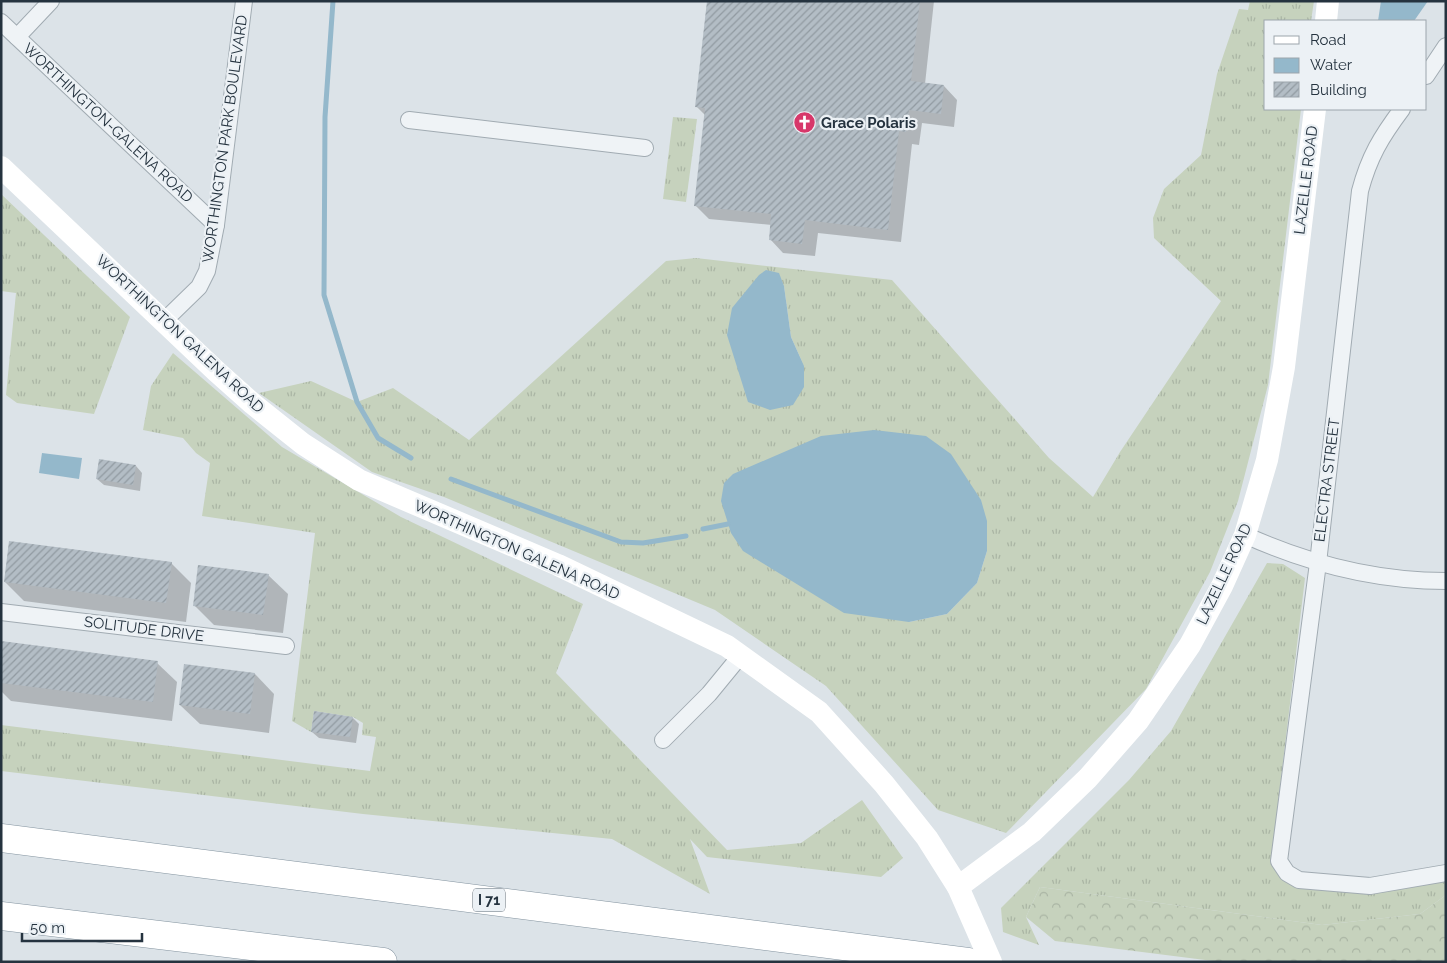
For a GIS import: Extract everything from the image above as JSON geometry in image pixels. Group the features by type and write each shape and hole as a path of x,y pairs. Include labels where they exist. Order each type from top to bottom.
{"highway":[{"name":"I 71","path":"1,838 968,962"},
{"path":"1,916 383,962"}],"street":[{"path":"17,37 51,1"},
{"name":"WORTHINGTON PARK BOULEVARD","path":"164,321 199,287 207,271 216,224 244,1"},
{"path":"1326,20 1328,1"},
{"name":"WORTHINGTON-GALENA ROAD","path":"1,22 216,224"},
{"path":"1427,74 1446,46"},
{"name":"LAZELLE ROAD","path":"958,887 1032,832 1088,778 1138,721 1190,645 1222,586 1245,535 1267,460 1284,367 1315,110"},
{"name":"ELECTRA STREET","path":"1401,110 1380,139 1367,164 1360,191 1318,563 1279,861 1287,873 1299,880 1370,886 1446,873"},
{"path":"408,120 645,148"},
{"name":"WORTHINGTON GALENA ROAD","path":"1,166 253,404 303,444 359,480 558,565 742,655 819,712 884,784 926,838 958,887 991,962"},
{"path":"1245,535 1318,563 1386,577 1446,582"},
{"name":"SOLITUDE DRIVE","path":"1,612 286,646"},
{"path":"662,740 709,694 742,655"}],"green space":[{"path":"1250,1 1314,1 1311,20 1264,20 1264,110 1301,110 1268,385 1238,501 1210,572 1146,689 1006,833 938,810 826,686 715,610 444,497 372,472 259,393 311,381 357,402 393,388 469,440 666,261 696,258 892,280 1049,458 1093,497 1120,452 1221,301 1154,238 1153,218 1164,189 1201,155 1217,74 1239,9 1248,10","holes":["759,275 784,286 791,337 804,366","987,521 987,551 977,583 947,614 909,622"]},
{"path":"673,117 697,119 686,202 663,199"},
{"path":"1,194 130,317 94,414 17,403 6,395 16,293 1,291"},
{"path":"173,353 282,447 401,517 583,604 556,673 727,850 801,843 862,800 903,858 881,877 707,857 690,839 710,894 612,839 363,814 1,771 1,725 370,771 376,737 362,735 363,723 353,717 314,711 311,732 292,721 315,533 202,516 210,463 196,453 183,438 143,430 151,386"},
{"path":"1267,563 1283,564 1305,578 1273,846 1273,865 1369,893 1394,890 1446,879 1446,895 1420,914 1322,925 1040,887 1026,917 1039,945 1003,932 1001,908 1129,780 1171,731"},
{"path":"1040,887 1322,925 1420,914 1446,895 1446,962 1221,962 1055,941 1026,917"}],"water":[{"path":"1381,1 1428,1 1415,20 1378,20"},
{"path":"766,270 779,273 784,286 791,337 804,366 804,387 793,405 770,410 748,402 727,335 732,308 759,275"},
{"path":"874,430 926,436 951,454 981,500 987,521 987,551 977,583 947,614 909,622 844,613 743,551 731,533 721,501 724,483 733,474 821,436"},
{"path":"42,453 82,458 79,479 39,473"}],"building":[{"name":"Grace Polaris","path":"707,1 920,1 911,81 944,85 941,114 909,110 906,132 899,131 888,230 805,220 802,244 769,240 771,214 694,206 705,108 695,107"},
{"path":"99,459 136,465 133,485 96,479"},
{"path":"9,541 172,562 166,603 4,582"},
{"path":"198,565 269,574 263,615 193,606"},
{"path":"1,641 158,661 153,702 1,683"},
{"path":"184,664 255,673 250,714 179,705"},
{"path":"314,711 353,717 350,737 311,732"}],"waterway":[{"path":"333,1 325,117 324,295 357,402 378,438 411,458"},
{"path":"451,479 621,542 643,543 686,536"},
{"path":"703,529 728,524"}],"place":[{"name":"Grace Polaris","path":"805,123"}]}
